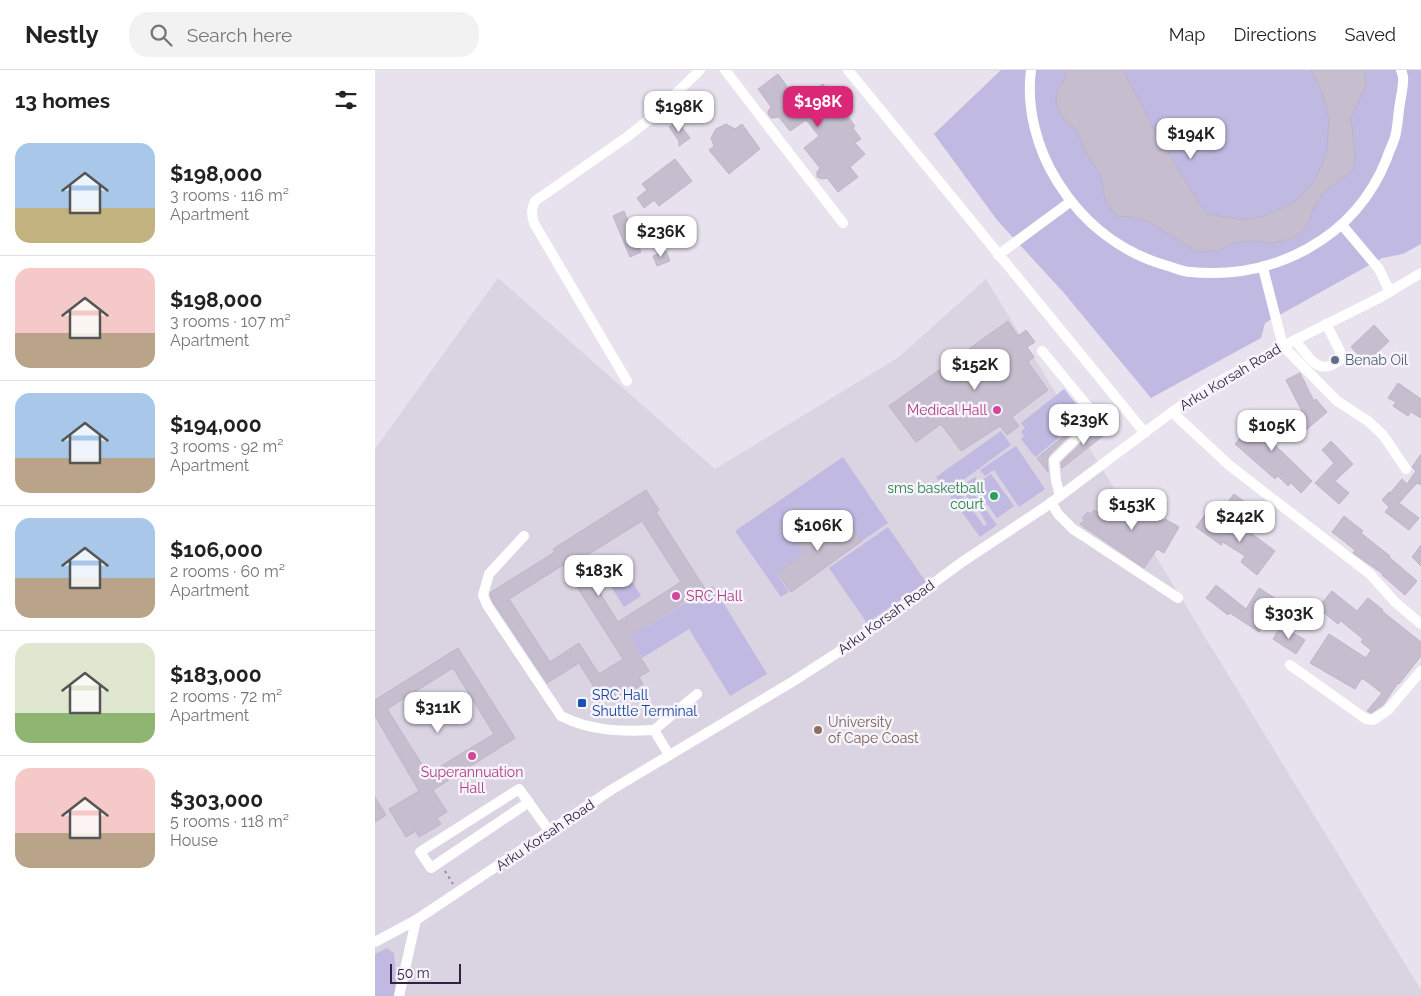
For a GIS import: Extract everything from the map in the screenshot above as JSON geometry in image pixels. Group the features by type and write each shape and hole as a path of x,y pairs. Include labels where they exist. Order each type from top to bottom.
{"street":[{"path":"627,380 535,225 531,209 535,201 651,118 700,70"},
{"path":"725,70 843,223"},
{"path":"848,70 1145,433"},
{"path":"1031,70 1030,83 1033,118 1040,150 1070,202 1111,239 1148,260 1189,272 1232,273 1263,268 1310,249 1342,225 1363,203 1381,172 1395,136 1404,80 1401,70"},
{"path":"998,255 1070,202"},
{"path":"1342,225 1379,269 1390,292"},
{"path":"1263,268 1283,346 1337,401 1368,421 1383,435 1406,469"},
{"name":"Arku Korsah Road","path":"375,942 416,920 611,790 792,682 854,642 961,562 1060,496 1172,412 1211,386 1283,346 1390,292 1421,273"},
{"path":"1295,340 1317,366 1325,368 1332,366 1340,360 1340,352 1327,324"},
{"path":"1042,351 1089,408 1093,416 1089,426 1054,460 1060,496"},
{"path":"1172,412 1229,465 1370,574 1395,602 1421,624"},
{"path":"1051,502 1058,514 1073,529 1178,598"},
{"path":"524,536 489,574 483,595 487,605 561,716 576,724 600,729 654,730 697,694"},
{"path":"1290,665 1366,719 1373,720 1382,716 1388,710 1421,671"},
{"path":"654,730 669,755"},
{"path":"529,802 431,868 420,852 519,788 529,802 550,832"},
{"path":"399,996 416,920"}],"path":[{"path":"440,862 459,892"}],"shaded area":[{"path":"1001,70 1421,70 1421,244 1403,254 1382,258 1265,323 1261,338 1151,398 1064,293 997,220 934,134"},
{"name":"University of Cape Coast","path":"498,278 715,469 899,357 986,279 1421,990 1421,996 375,996 375,449"},
{"path":"1064,389 1086,416 1035,457 1021,439 1024,436 1021,432 1025,428 1021,423"},
{"path":"1001,431 1011,445 955,486 984,526 987,524 980,512 985,509 997,525 980,537 936,477"},
{"path":"1016,446 1045,489 1019,507 994,470 985,476 980,470"},
{"path":"843,457 888,523 862,541 849,522 830,534 818,518 792,536 804,553 776,573 789,592 781,597 735,531"},
{"name":"sms basketball court","path":"991,474 1014,506 997,518 974,486"},
{"path":"975,477 978,481 969,487 980,502 973,506 960,487"},
{"path":"888,527 926,582 867,623 829,568"},
{"path":"621,563 641,596 624,607 603,574"},
{"path":"713,586 767,674 730,696 689,629 642,658 629,637"},
{"path":"387,948 394,953 396,978 394,996 375,996 375,954"}],"building":[{"path":"1066,70 1123,70 1155,131 1206,214 1243,220 1265,216 1295,202 1315,180 1327,152 1329,119 1323,95 1311,70 1364,70 1366,84 1351,117 1355,157 1353,170 1323,193 1314,207 1307,226 1294,238 1271,243 1256,241 1236,242 1217,251 1197,252 1150,222 1132,217 1117,216 1105,200 1101,175 1086,153 1076,129 1067,123 1060,113 1056,102 1057,91 1065,79"},
{"path":"778,74 791,92 798,87 806,97 823,84 855,126 853,128 861,139 855,143 865,154 850,167 858,177 838,192 827,178 817,177 817,172 820,168 804,148 819,136 806,120 790,131 779,117 771,118 768,114 771,107 758,89"},
{"path":"677,121 690,138 679,146 679,141 669,127"},
{"path":"726,124 735,129 742,124 760,149 729,174 709,150 714,146 711,138 716,129"},
{"path":"675,159 692,181 659,206 654,200 644,208 637,198 647,190 642,184"},
{"path":"624,211 641,252 630,257 613,216"},
{"path":"666,251 670,261 657,266 653,256"},
{"path":"1008,321 1018,336 1026,330 1035,342 1027,347 1034,357 1028,362 1048,390 1012,417 1019,426 1007,435 1000,426 961,451 941,424 916,442 889,406"},
{"path":"1374,325 1389,341 1366,363 1351,347"},
{"path":"1300,373 1314,401 1316,399 1327,412 1305,431 1294,418 1302,411 1286,380"},
{"path":"1398,383 1421,399 1421,418 1411,412 1408,416 1393,406 1396,402 1388,398"},
{"path":"1265,410 1287,430 1274,444 1312,481 1301,493 1291,483 1288,486 1278,476 1275,479 1235,444"},
{"path":"1083,421 1049,455 1047,460 1048,472 1037,458"},
{"path":"1097,425 1104,435 1062,468 1061,463 1094,431"},
{"path":"1331,441 1353,464 1335,481 1349,493 1339,504 1315,483 1334,463 1322,450"},
{"path":"1421,454 1421,485 1417,483 1399,503 1419,518 1409,530 1385,512 1389,507 1382,500 1402,479 1407,484 1416,471 1412,467"},
{"name":"SRC Hall","path":"646,490 659,510 656,512 705,589 628,637 649,671 639,677 643,684 618,700 613,693 602,700 579,663 547,683 493,602 490,595 491,592 555,552 553,549","holes":["642,521 681,582 618,622 579,560","563,565 623,659 599,674 579,643 550,662 509,599"]},
{"path":"1129,494 1149,519 1154,514 1164,521 1165,519 1179,527 1164,553 1157,549 1144,568 1080,524 1085,520 1082,518 1088,512 1090,514 1094,510 1104,515"},
{"path":"1234,494 1257,511 1251,519 1228,502"},
{"path":"1205,515 1235,536 1246,519 1253,523 1248,531 1275,551 1257,575 1241,562 1245,556 1223,542 1221,545 1196,527"},
{"path":"1344,516 1417,581 1405,595 1383,574 1353,553 1355,550 1332,532"},
{"path":"818,519 830,536 848,522 862,541 791,592 777,573 805,553 793,537"},
{"path":"1421,545 1421,566 1412,557"},
{"path":"1216,585 1246,609 1259,588 1290,608 1280,623 1269,617 1259,632 1230,613 1228,615 1206,598"},
{"path":"1332,591 1357,611 1368,598 1421,642 1421,656 1398,683 1383,705 1371,713 1367,711 1382,693 1362,678 1355,689 1310,663 1329,634 1366,658 1371,650 1361,642 1363,639 1341,621 1338,624 1318,608"},
{"path":"1281,626 1305,640 1296,654 1273,639"},
{"name":"Superannuation Hall","path":"458,648 515,738 433,790 447,812 437,818 441,824 419,837 416,831 406,837 389,809 419,791 375,716 375,700","holes":["453,668 494,734 428,774 387,709"]},
{"path":"375,797 386,815 375,822"}],"place":[{"name":"Benab Oil","path":"1335,360"},
{"name":"Medical Hall","path":"997,410"},
{"name":"sms basketball court","path":"994,496"},
{"name":"SRC Hall","path":"676,596"},
{"name":"SRC Hall Shuttle Terminal","path":"582,703"},
{"name":"University of Cape Coast","path":"818,730"},
{"name":"Superannuation Hall","path":"472,756"}]}
